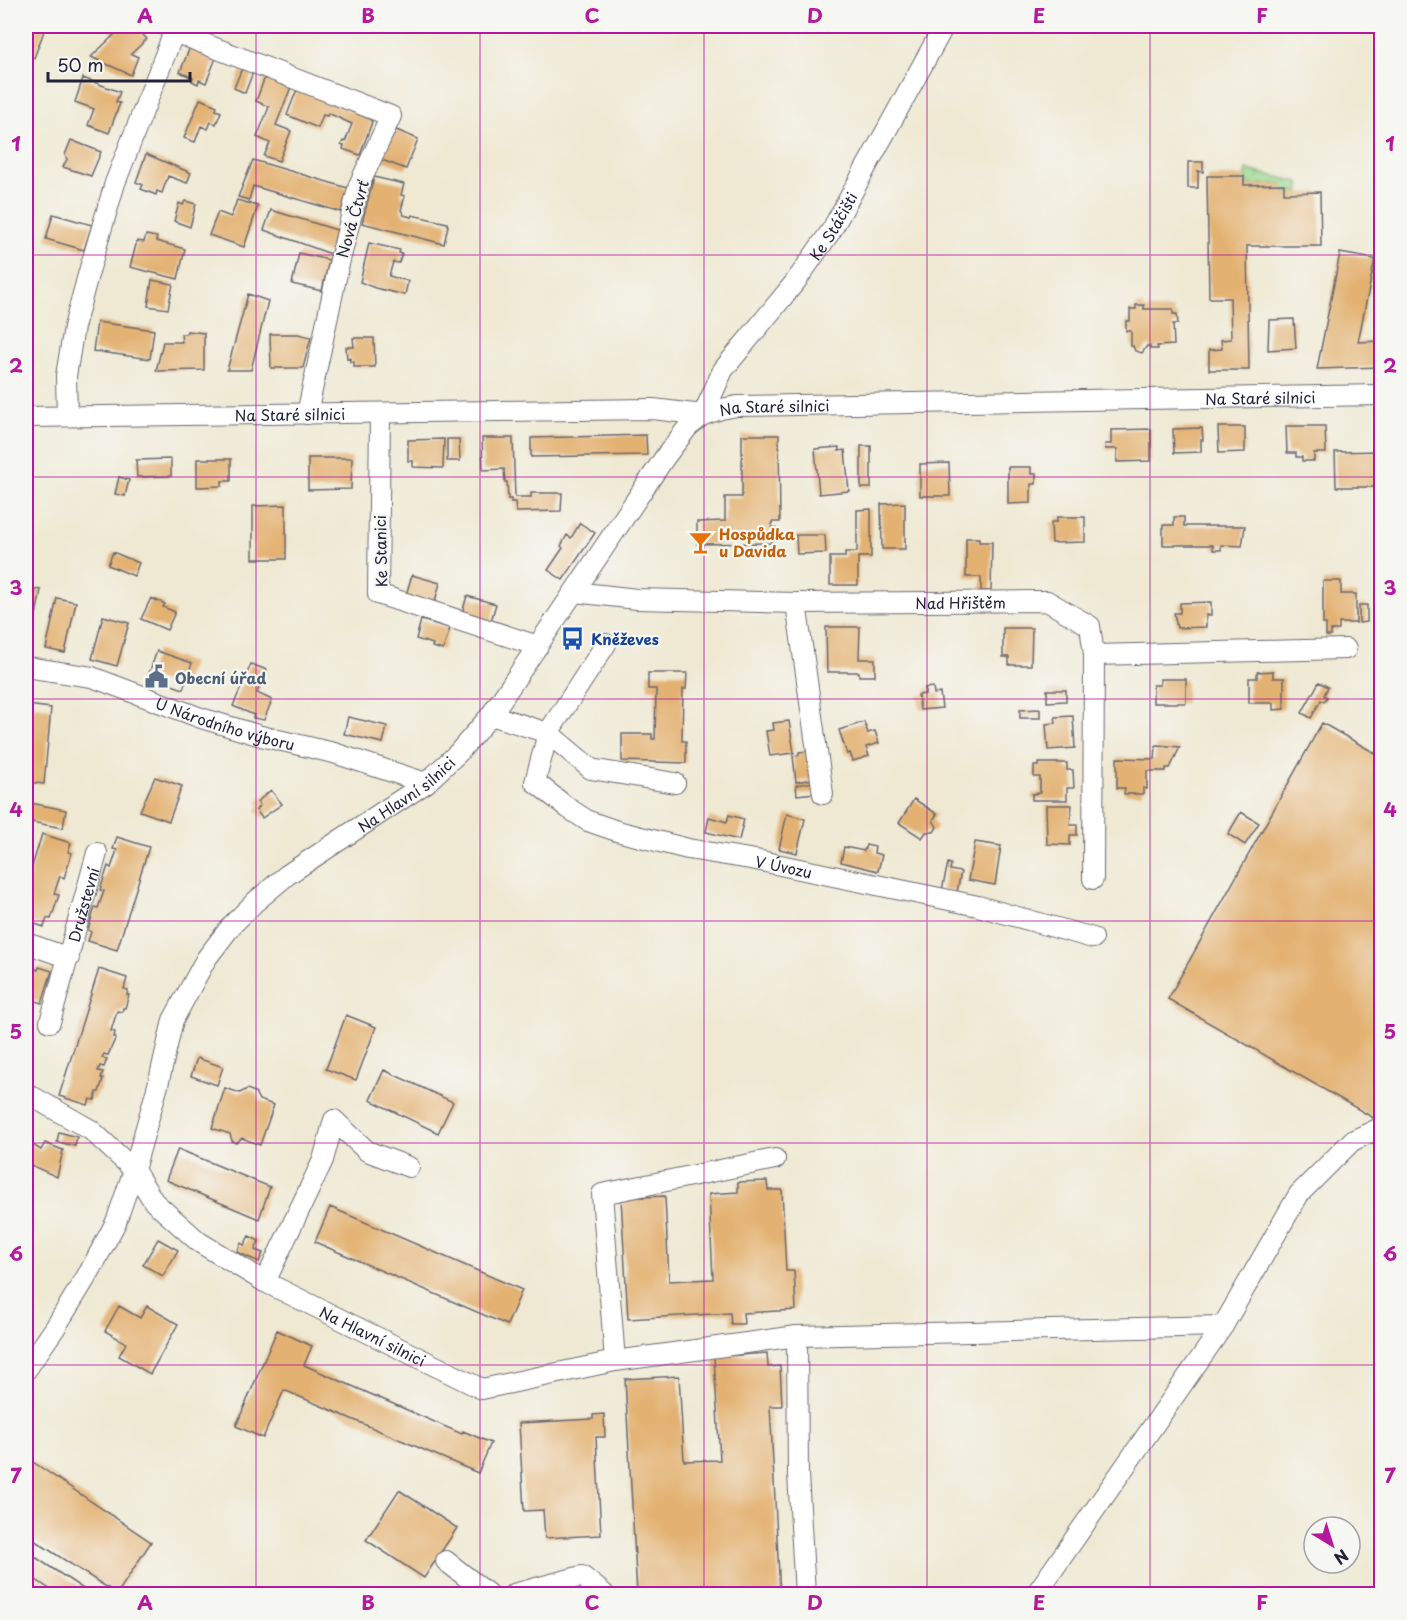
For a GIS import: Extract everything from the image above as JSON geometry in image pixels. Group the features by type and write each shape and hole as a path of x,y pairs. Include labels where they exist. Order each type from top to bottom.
{"street":[{"name":"Ke Stáčišti","path":"704,415 723,370 796,281 831,231 944,26"},
{"name":"Nová Čtvrť","path":"67,416 68,366 74,327 115,183 170,29 391,116 359,185 339,264 307,414"},
{"name":"Na Staré silnici","path":"26,417 653,409 704,415 737,406 1382,395"},
{"name":"Ke Stanici","path":"380,413 378,594 538,646"},
{"name":"Na Hlavní silnici","path":"26,1370 55,1328 116,1222 134,1170 158,1085 173,1020 206,959 232,925 287,875 426,783 458,753 491,715 678,438 704,415"},
{"name":"Nad Hřištěm","path":"574,592 637,598 796,603 1047,601 1090,626 1094,655 1093,879"},
{"path":"796,603 823,794"},
{"path":"548,733 606,644"},
{"path":"1094,655 1346,649"},
{"name":"U Národního výboru","path":"26,667 92,677 201,718 261,736 334,753 426,783"},
{"path":"491,715 548,733 591,769 675,783"},
{"name":"V Úvozu","path":"548,733 535,782 588,821 617,831 688,849 756,860 978,906 1093,938"},
{"name":"Družstevní","path":"50,1022 97,853"},
{"name":"Družstevní","path":"26,943 69,958"},
{"name":"Na Hlavní silnici","path":"26,1093 91,1130 134,1170 154,1202 199,1242 265,1282 482,1389 615,1361"},
{"path":"265,1282 323,1160 334,1120 367,1151 409,1167"},
{"path":"1036,1594 1223,1326 1299,1194 1352,1141 1382,1127"},
{"path":"775,1159 602,1194 615,1361 797,1336 1223,1326"},
{"path":"797,1336 798,1474 805,1594"},
{"path":"446,1562 488,1594"},
{"path":"514,1594 582,1576 604,1594"}],"green space":[{"path":"1246,170 1299,182 1300,192 1284,193 1283,184 1246,185"}],"building":[{"path":"26,26 46,26 34,58 26,55"},
{"path":"105,26 134,26 147,39 131,54 138,57 131,75 91,57 114,35"},
{"path":"190,47 216,58 206,83 199,80 198,84 192,81 193,78 180,72"},
{"path":"242,68 253,72 245,93 234,88"},
{"path":"265,77 291,87 276,125 291,131 279,161 264,156 270,143 257,137 269,107 256,101"},
{"path":"83,78 120,92 116,102 120,103 109,133 88,125 94,109 75,102"},
{"path":"297,89 370,119 372,122 360,155 343,149 344,146 341,145 343,141 345,142 352,124 328,113 327,116 323,115 318,128 287,115"},
{"path":"200,99 217,106 216,110 221,112 216,124 211,122 208,129 201,126 195,142 184,138"},
{"path":"394,129 418,139 406,169 382,160"},
{"path":"71,140 101,152 91,176 63,167"},
{"path":"146,154 191,173 187,183 168,176 162,193 157,191 156,195 141,189 143,185 136,182"},
{"path":"253,160 348,188 341,212 253,186 249,200 238,197"},
{"path":"1188,162 1203,162 1203,172 1198,171 1198,188 1188,188"},
{"path":"1207,176 1244,176 1244,185 1284,184 1284,193 1320,192 1321,246 1247,246 1249,370 1209,370 1209,350 1222,349 1221,340 1231,339 1230,298 1209,298"},
{"path":"374,177 404,184 401,195 405,196 401,210 404,215 447,223 444,244 362,223"},
{"path":"237,200 258,206 244,247 209,235 218,212 231,217"},
{"path":"185,201 196,204 190,227 174,221 179,203 183,205"},
{"path":"271,210 337,230 331,254 264,230"},
{"path":"53,214 92,225 84,250 46,239"},
{"path":"146,235 157,237 156,241 185,249 178,279 130,267 137,241 144,242"},
{"path":"369,243 400,250 399,253 402,254 399,263 393,262 389,276 408,281 405,295 360,282"},
{"path":"299,253 329,260 322,291 292,284"},
{"path":"1340,253 1375,259 1358,342 1382,341 1382,367 1317,369"},
{"path":"152,280 173,284 168,309 148,306"},
{"path":"248,294 268,301 251,370 227,370"},
{"path":"1136,305 1144,305 1144,309 1173,309 1173,314 1177,314 1178,324 1173,324 1174,345 1157,346 1158,349 1150,349 1150,346 1147,346 1142,353 1135,351 1131,346 1131,331 1126,331 1126,321 1130,321 1130,309 1136,309"},
{"path":"1294,319 1296,348 1268,350 1269,320"},
{"path":"97,322 154,330 150,359 93,351"},
{"path":"187,331 204,333 204,370 156,371 163,342 182,342 181,334 186,334"},
{"path":"270,334 298,334 311,337 303,368 271,368"},
{"path":"353,338 374,338 375,367 354,367 354,362 350,362 350,358 347,359 346,347 354,347"},
{"path":"1286,426 1325,426 1326,453 1314,453 1314,461 1302,461 1302,457 1296,457 1296,453 1287,453"},
{"path":"1218,427 1245,427 1245,452 1219,453"},
{"path":"1202,428 1201,452 1174,453 1173,429"},
{"path":"1151,429 1151,461 1117,462 1117,449 1106,449 1105,444 1111,444 1111,430"},
{"path":"646,435 647,455 531,457 531,438"},
{"path":"742,435 779,435 780,522 772,522 772,527 776,528 776,539 772,538 772,543 697,544 697,522 725,521 725,497 742,497"},
{"path":"482,438 513,438 515,497 531,497 531,493 562,493 561,511 516,512 515,502 508,499 504,469 483,470"},
{"path":"444,439 443,468 413,467 413,461 408,461 408,440"},
{"path":"447,439 459,439 460,461 447,461"},
{"path":"861,446 871,446 871,488 861,488"},
{"path":"839,447 839,451 845,450 849,491 819,494 815,449"},
{"path":"1379,451 1379,487 1336,487 1335,452"},
{"path":"308,458 352,458 351,489 308,490"},
{"path":"171,459 171,476 137,477 136,460"},
{"path":"197,459 231,459 231,481 222,481 222,486 197,487"},
{"path":"949,463 950,496 920,496 920,464"},
{"path":"1008,467 1031,467 1031,474 1036,474 1036,484 1031,484 1031,503 1008,504"},
{"path":"119,477 129,480 125,496 115,494"},
{"path":"905,503 905,549 882,549 881,504"},
{"path":"286,505 286,559 253,559 253,506"},
{"path":"871,509 871,557 858,557 858,585 830,585 830,557 845,557 845,552 857,552 857,510"},
{"path":"1057,517 1085,517 1085,542 1052,543 1051,522 1057,522"},
{"path":"1174,517 1184,517 1184,526 1245,526 1242,546 1221,545 1221,550 1213,550 1213,545 1163,545 1163,525 1174,525"},
{"path":"580,523 595,533 563,580 548,570 563,548 561,546 567,535 571,538"},
{"path":"796,535 825,535 826,553 797,554"},
{"path":"966,538 979,538 979,542 992,542 991,591 981,591 981,577 966,577"},
{"path":"113,552 139,563 134,576 108,565"},
{"path":"412,575 440,583 434,605 405,598"},
{"path":"1323,581 1341,581 1341,594 1356,594 1356,623 1339,623 1339,630 1331,630 1331,636 1326,636 1326,624 1323,624"},
{"path":"36,589 41,590 28,655 26,655 26,591 35,593"},
{"path":"467,596 496,604 491,621 462,613"},
{"path":"57,598 76,602 65,653 46,649"},
{"path":"151,598 165,604 163,607 175,612 167,630 141,619"},
{"path":"1211,602 1211,615 1206,615 1206,627 1177,628 1174,613 1180,613 1180,603"},
{"path":"1359,605 1367,605 1367,622 1359,623"},
{"path":"103,616 129,623 117,666 92,659"},
{"path":"421,620 450,628 443,650 416,639"},
{"path":"826,627 860,627 859,659 875,659 875,676 859,676 859,672 827,672"},
{"path":"1003,628 1032,628 1031,665 1009,665 1009,657 1003,657"},
{"path":"157,651 192,663 183,689 148,676"},
{"path":"251,664 267,670 257,693 272,700 264,720 253,718 254,715 233,706"},
{"path":"1273,671 1273,678 1284,678 1284,709 1273,710 1273,703 1249,703 1249,678 1257,678 1257,672"},
{"path":"648,673 687,673 686,689 683,689 682,741 686,741 686,763 622,761 622,734 652,734 652,739 655,739 656,689 648,689"},
{"path":"1375,673 1382,673 1382,701 1375,701"},
{"path":"1160,679 1186,679 1186,703 1153,703 1153,685 1160,685"},
{"path":"1319,682 1328,687 1324,695 1327,697 1324,702 1321,700 1311,718 1302,713"},
{"path":"933,687 934,694 940,693 942,708 920,710 918,695 925,694 925,688"},
{"path":"1047,690 1066,690 1066,701 1047,702"},
{"path":"27,705 51,708 44,784 26,782"},
{"path":"1040,709 1040,718 1020,718 1020,710"},
{"path":"1073,716 1075,748 1048,750 1046,724 1056,723 1055,717"},
{"path":"348,717 387,726 383,743 344,734"},
{"path":"789,721 794,753 770,756 766,731 774,730 773,723"},
{"path":"864,722 868,733 875,731 879,743 866,747 869,756 853,761 850,753 847,754 839,730"},
{"path":"1322,723 1382,757 1382,1123 1168,999"},
{"path":"1156,745 1180,747 1170,768 1166,768 1166,771 1147,771 1147,789 1143,788 1143,794 1124,794 1125,788 1117,788 1117,758 1155,759"},
{"path":"809,751 813,779 796,782 793,756 799,755 799,752"},
{"path":"1039,763 1067,763 1067,770 1073,770 1074,788 1067,788 1067,800 1032,800 1032,794 1040,793 1040,777 1034,777 1034,766 1039,766"},
{"path":"155,777 182,786 169,821 140,811"},
{"path":"813,782 815,793 797,795 796,785"},
{"path":"271,790 282,804 262,818 256,810 260,805 257,802"},
{"path":"914,799 937,814 933,820 937,827 934,832 926,832 922,838 899,823"},
{"path":"26,802 66,810 63,828 26,821"},
{"path":"1046,805 1072,805 1070,825 1077,825 1077,835 1070,835 1070,845 1047,844"},
{"path":"1241,812 1259,823 1245,845 1228,834"},
{"path":"787,814 805,819 797,853 779,849"},
{"path":"729,815 744,819 739,840 706,832 709,817 727,822"},
{"path":"42,834 71,843 68,852 72,853 64,878 60,876 54,894 59,895 51,919 47,918 44,927 26,921 26,886"},
{"path":"117,837 149,847 117,950 88,941 91,932 88,930 95,907 98,908 104,891 100,890 108,866 111,868 117,850 113,849"},
{"path":"975,842 1001,846 995,885 968,880"},
{"path":"866,845 875,847 874,853 882,855 878,871 841,862 844,847 864,851"},
{"path":"948,863 951,864 950,870 961,872 957,892 942,890"},
{"path":"26,966 52,971 42,1003 26,998"},
{"path":"99,969 127,978 124,989 128,990 127,995 129,995 122,1012 117,1011 111,1031 115,1032 114,1037 116,1037 108,1055 104,1054 102,1058 107,1059 104,1067 100,1066 98,1071 103,1072 99,1092 95,1100 90,1099 88,1105 59,1096"},
{"path":"346,1015 376,1027 356,1080 326,1069"},
{"path":"197,1058 223,1067 217,1085 191,1076"},
{"path":"384,1070 453,1102 438,1133 370,1100"},
{"path":"225,1088 240,1093 247,1089 255,1092 259,1100 274,1105 260,1145 242,1138 236,1143 232,1141 230,1134 212,1128"},
{"path":"59,1132 77,1137 75,1146 57,1142"},
{"path":"26,1141 41,1150 45,1143 63,1150 57,1177 26,1163"},
{"path":"178,1149 270,1187 259,1219 166,1180"},
{"path":"767,1181 768,1190 782,1190 786,1271 794,1271 796,1310 743,1313 744,1324 731,1324 730,1313 628,1319 621,1198 665,1196 669,1281 713,1279 709,1194 738,1192 738,1182"},
{"path":"330,1207 522,1290 507,1325 315,1242"},
{"path":"249,1236 259,1241 255,1250 263,1253 259,1262 237,1252 241,1243 244,1245"},
{"path":"158,1239 178,1250 163,1276 143,1265"},
{"path":"119,1306 140,1318 147,1306 178,1324 150,1374 119,1356 126,1343 105,1331"},
{"path":"277,1330 312,1346 304,1365 462,1434 463,1431 491,1443 478,1473 284,1390 263,1438 236,1426"},
{"path":"767,1353 768,1367 780,1366 782,1406 770,1406 780,1594 688,1594 688,1592 637,1594 625,1379 679,1376 684,1461 720,1460 714,1357"},
{"path":"604,1414 605,1437 596,1437 601,1535 545,1538 543,1510 524,1511 519,1423 593,1419 593,1415"},
{"path":"33,1462 151,1542 117,1594 26,1535 26,1474"},
{"path":"399,1490 457,1528 424,1578 366,1540"},
{"path":"26,1551 91,1594 57,1594 26,1573"}],"place":[{"name":"Hospůdka u Davida","path":"701,542"},
{"name":"Kněževes","path":"573,638"},
{"name":"Obecní úřad","path":"157,677"}]}
